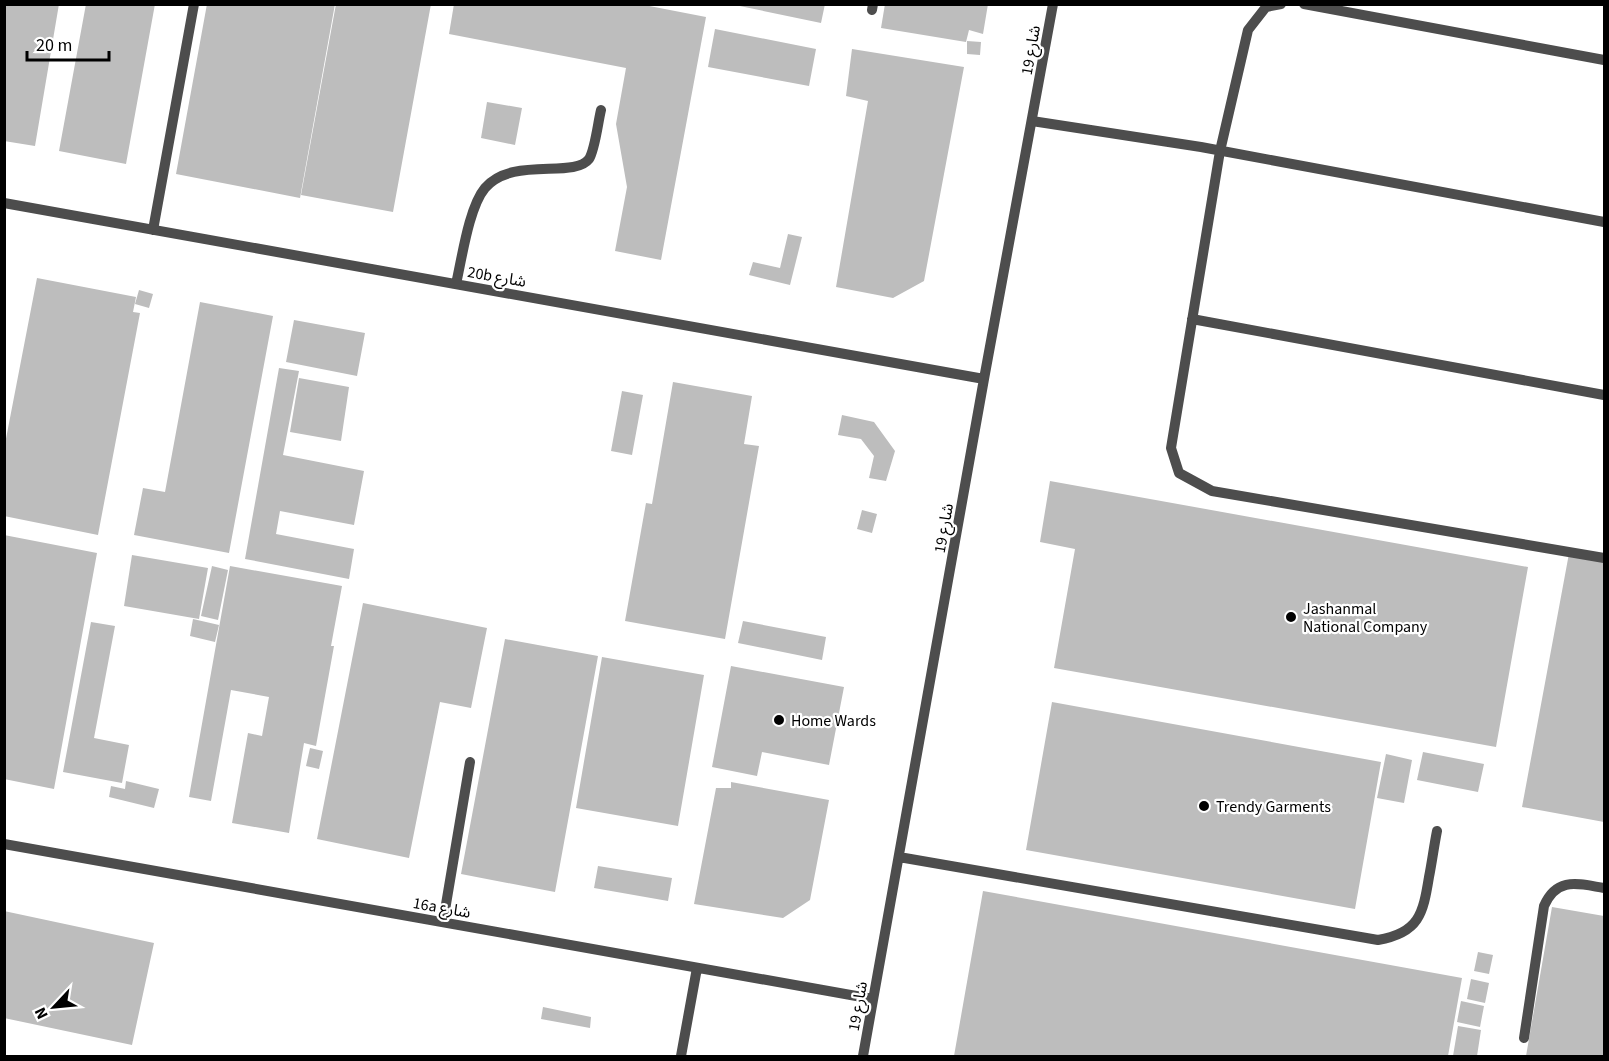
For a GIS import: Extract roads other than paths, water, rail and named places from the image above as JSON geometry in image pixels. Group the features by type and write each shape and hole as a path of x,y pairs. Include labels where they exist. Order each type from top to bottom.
{"lane":[{"path":"153,230 194,4"},
{"name":"شارع 19","path":"863,1056 1053,4"},
{"path":"1281,4 1266,8 1248,30 1220,151 1171,448 1179,473 1212,490 1605,558"},
{"path":"1304,4 1605,60"},
{"path":"456,284 474,207 486,186 507,173 519,170 573,167 585,163 592,153 601,110"},
{"path":"1032,122 1220,151 1605,222"},
{"name":"20b شارع","path":"4,203 984,379"},
{"path":"1192,319 1605,395"},
{"path":"443,922 470,762"},
{"path":"899,857 1378,940 1393,938 1406,931 1424,908 1437,831"},
{"name":"16a شارع","path":"4,844 873,999"},
{"path":"1524,1038 1544,906 1548,896 1565,884 1605,888"},
{"path":"681,1056 697,968"}],"place":[{"name":"Jashanmal National Company","path":"1291,617"},
{"name":"Home Wards","path":"779,720"},
{"name":"Trendy Garments","path":"1204,806"}]}
